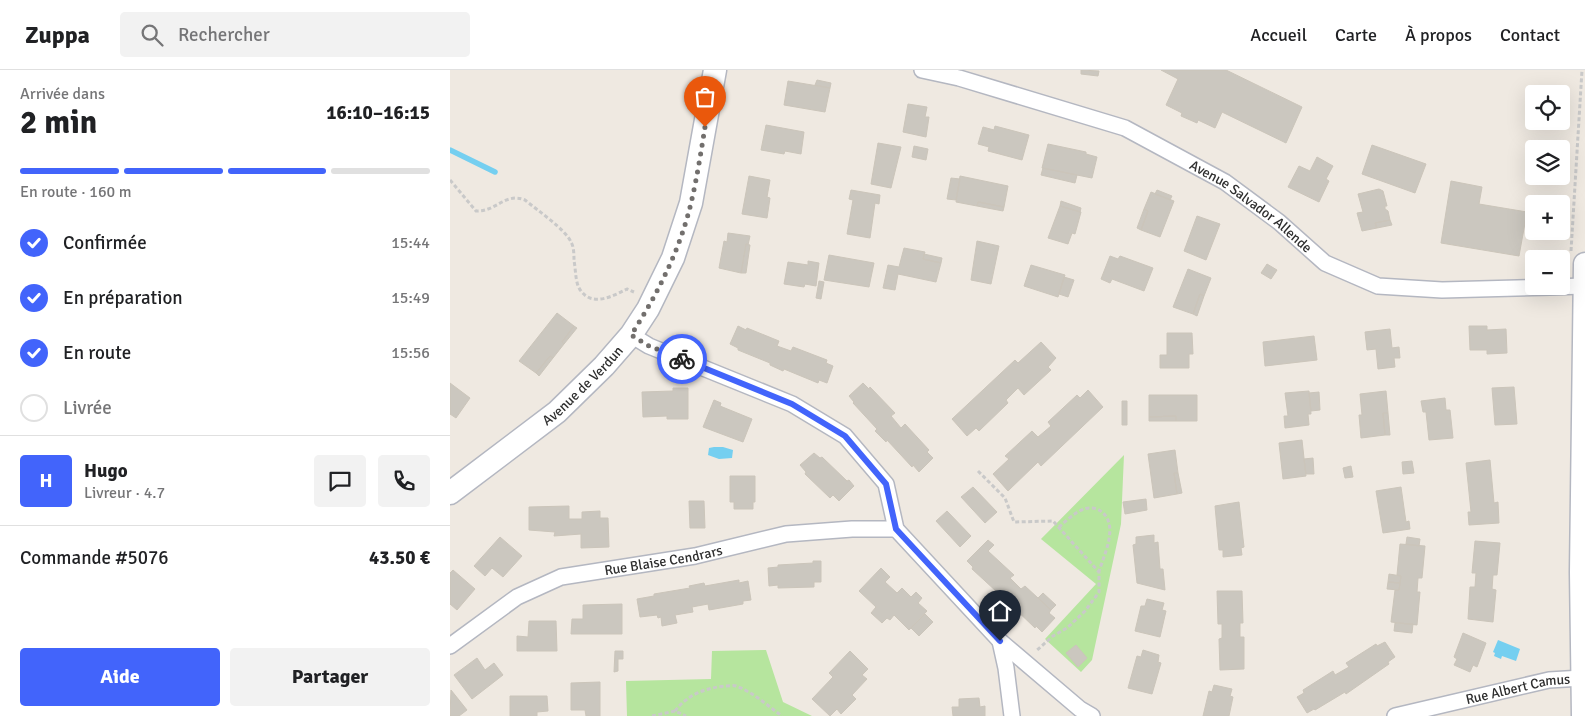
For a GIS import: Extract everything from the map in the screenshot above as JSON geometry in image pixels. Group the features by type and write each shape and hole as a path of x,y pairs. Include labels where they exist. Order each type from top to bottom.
{"main road":[{"name":"Avenue de Verdun","path":"450,493 557,412 604,366 631,335 673,258 691,204 716,70"},
{"path":"1578,259 1584,286 1583,716"}],"street":[{"name":"Avenue Salvador Allende","path":"922,70 959,78 1125,128 1225,182 1279,222 1325,263 1378,286 1442,290 1584,286"},
{"path":"631,335 649,346 792,404 845,436 886,484 896,529 1000,641 1080,709 1092,716"},
{"name":"Rue Blaise Cendrars","path":"450,646 517,597 561,577 696,556 786,534 852,529 896,529"},
{"path":"1000,641 1006,668 1012,716"},
{"name":"Rue Albert Camus","path":"1395,716 1549,680 1582,678"}],"path":[{"path":"1578,259 1582,70"},
{"path":"450,180 476,211 484,212 509,198 517,197 525,200 566,234 572,243 577,283 580,291 588,297 598,300 606,299 627,289 652,299"},
{"path":"978,470 1005,498 1014,522 1053,521 1099,572"},
{"path":"1024,662 1053,636 1067,628 1085,611 1099,592 1099,572 1107,545 1110,525 1106,515 1097,508 1085,508 1059,527"},
{"path":"652,716 664,715 674,711 681,703 695,694 714,688 735,685 756,697 782,716"},
{"path":"674,711 686,716"}],"green space":[{"path":"1124,455 1121,524 1092,660 1081,672 1045,639 1096,584 1041,539"},
{"path":"766,650 783,702 812,716 627,716 626,681 711,679 712,651"}],"water":[{"path":"709,448 733,450 732,458 719,459 708,455"},
{"path":"1498,640 1520,649 1516,661 1502,656 1501,659 1494,656 1495,653 1493,652"}],"building":[{"path":"1081,70 1099,71 1098,76 1081,74"},
{"path":"1161,70 1226,70 1302,107 1286,143 1222,112 1215,128 1198,120 1197,123 1181,116 1182,113 1166,105 1178,79"},
{"path":"817,80 831,83 830,88 815,85"},
{"path":"788,81 830,88 825,112 784,105"},
{"path":"908,104 927,107 925,117 929,117 926,137 903,132"},
{"path":"766,125 804,132 801,154 785,151 784,154 761,150"},
{"path":"995,126 1029,135 1022,160 988,151 989,147 978,144 983,127 994,130"},
{"path":"878,143 901,147 891,188 871,184"},
{"path":"1048,144 1086,152 1086,154 1097,157 1092,178 1042,168"},
{"path":"1372,145 1426,164 1415,193 1362,174"},
{"path":"914,146 928,149 926,160 912,157"},
{"path":"1317,157 1333,166 1326,179 1329,181 1319,202 1288,187 1299,166 1310,171"},
{"path":"1043,168 1077,175 1075,183 1041,175"},
{"path":"749,176 770,180 767,197 770,198 767,218 742,214"},
{"path":"960,176 1008,186 1004,207 978,202 977,206 956,202"},
{"path":"951,178 960,179 956,200 947,199"},
{"path":"1451,181 1482,187 1479,204 1525,212 1525,223 1519,256 1441,243"},
{"path":"1379,189 1383,191 1387,206 1385,206 1385,209 1388,211 1390,220 1375,223 1377,228 1362,231 1357,213 1363,212 1358,194"},
{"path":"851,190 880,195 879,204 875,203 870,238 847,234 853,200 849,199"},
{"path":"1157,190 1172,196 1170,200 1155,194"},
{"path":"1151,192 1174,201 1160,237 1141,230 1148,211 1144,209"},
{"path":"1061,201 1081,208 1080,212 1060,206"},
{"path":"978,202 1004,207 1003,211 977,206"},
{"path":"1060,206 1081,212 1075,234 1072,233 1068,244 1048,238"},
{"path":"1144,209 1148,211 1141,230 1137,228"},
{"path":"1197,216 1220,224 1206,260 1184,251"},
{"path":"1390,220 1392,225 1377,228 1375,223"},
{"path":"728,233 750,236 748,245 746,244 741,273 719,268 724,241 727,242"},
{"path":"977,241 999,246 991,284 971,280"},
{"path":"746,244 750,245 746,273 741,273"},
{"path":"904,248 925,252 923,259 941,263 936,282 898,274 895,290 883,288 888,265 899,267"},
{"path":"924,254 942,258 941,263 923,259"},
{"path":"829,255 874,263 869,287 824,280"},
{"path":"1110,256 1118,259 1120,256 1153,268 1144,291 1112,279 1110,283 1101,279"},
{"path":"808,261 819,263 816,286 805,284 804,287 784,284 788,262 808,265"},
{"path":"1267,264 1277,270 1271,279 1261,273"},
{"path":"1031,265 1065,275 1058,297 1024,286"},
{"path":"1188,269 1211,278 1204,296 1200,294 1193,314 1173,307"},
{"path":"1064,277 1074,280 1068,297 1059,294"},
{"path":"819,281 824,282 821,299 816,298"},
{"path":"1200,294 1204,296 1197,316 1193,314"},
{"path":"557,313 574,326 562,342 564,344 553,358 550,356 536,373 519,361"},
{"path":"574,326 577,328 564,344 562,342"},
{"path":"738,326 779,341 777,346 791,351 793,347 827,360 826,363 833,366 827,383 819,380 818,383 784,369 783,371 770,365 770,363 738,350 738,348 730,344"},
{"path":"1469,326 1487,326 1487,330 1506,329 1507,353 1487,354 1487,350 1470,350"},
{"path":"1390,329 1392,348 1399,347 1400,358 1394,358 1395,367 1378,369 1376,349 1367,350 1365,332"},
{"path":"1167,333 1192,333 1193,354 1189,354 1189,368 1160,368 1160,355 1167,355"},
{"path":"1314,336 1317,360 1265,366 1263,342"},
{"path":"1041,342 1056,358 1048,367 1051,370 1024,395 1018,388 1006,400 1008,403 979,431 976,428 967,436 952,419 1015,360 1018,363"},
{"path":"550,356 553,358 539,376 536,373"},
{"path":"450,383 470,398 456,418 450,414"},
{"path":"863,383 869,389 870,387 895,413 891,416 901,428 905,424 929,450 927,452 933,458 919,472 887,440 886,442 875,431 877,429 853,403 849,396"},
{"path":"1514,387 1517,424 1495,425 1492,388"},
{"path":"673,388 688,388 688,419 667,419 667,416 643,417 642,392 673,391"},
{"path":"1088,390 1103,407 1041,466 1038,462 1008,491 993,474 1009,459 1005,456 1032,431 1038,437 1051,426 1048,422 1077,395 1080,398"},
{"path":"1309,391 1311,414 1308,414 1309,425 1285,428 1284,416 1288,416 1285,393"},
{"path":"1386,391 1388,413 1383,413 1385,435 1361,438 1359,415 1362,415 1360,394"},
{"path":"1319,392 1320,410 1311,411 1309,393"},
{"path":"1149,395 1197,395 1197,421 1176,421 1176,416 1149,417"},
{"path":"1445,398 1446,410 1450,410 1453,438 1429,440 1426,412 1423,412 1421,401"},
{"path":"714,400 721,403 720,406 752,419 743,442 703,427"},
{"path":"1122,401 1127,401 1127,425 1122,425"},
{"path":"1383,413 1388,413 1390,435 1385,435"},
{"path":"1176,416 1176,421 1149,421 1149,417"},
{"path":"1302,440 1306,476 1283,479 1279,443"},
{"path":"1175,450 1178,473 1174,473 1177,494 1154,498 1148,454"},
{"path":"814,453 820,458 822,457 854,486 839,501 833,495 830,498 805,474 806,472 800,465"},
{"path":"1313,458 1314,474 1306,474 1304,459"},
{"path":"1490,460 1494,503 1498,502 1499,523 1469,525 1468,512 1471,512 1466,463"},
{"path":"1412,461 1414,473 1403,474 1402,462"},
{"path":"1351,466 1353,477 1345,478 1343,468"},
{"path":"1174,473 1178,473 1182,493 1177,494"},
{"path":"730,476 755,476 755,502 753,502 753,509 734,509 734,502 730,502"},
{"path":"973,487 997,512 985,523 961,497"},
{"path":"1401,487 1406,522 1409,521 1410,529 1383,533 1376,491"},
{"path":"1146,499 1147,510 1125,514 1123,502"},
{"path":"689,501 704,501 705,528 690,528"},
{"path":"1239,502 1244,547 1241,548 1242,555 1223,557 1223,550 1219,550 1215,506"},
{"path":"569,506 569,519 582,519 582,512 600,511 600,518 608,518 609,547 581,548 581,534 554,536 555,532 529,530 529,507"},
{"path":"947,511 971,536 960,547 936,521"},
{"path":"1154,535 1154,543 1158,542 1160,569 1163,569 1165,590 1137,583 1133,545 1136,544 1136,537"},
{"path":"500,537 522,556 503,577 492,568 485,576 474,566"},
{"path":"1407,537 1420,539 1419,546 1406,544"},
{"path":"988,540 994,545 988,551 1014,575 1010,578 1021,589 1025,586 1051,610 1049,613 1055,618 1042,632 1036,626 1035,628 1009,603 1007,604 972,569 973,567 967,561"},
{"path":"1475,541 1500,543 1497,575 1493,575 1492,589 1496,590 1493,622 1468,619 1470,587 1475,587 1476,573 1472,573"},
{"path":"1400,544 1425,546 1422,578 1418,578 1417,592 1420,592 1417,625 1391,622 1395,590 1399,590 1401,576 1397,575"},
{"path":"813,561 821,561 821,582 814,582 814,587 778,588 778,585 769,586 768,568 778,567 778,565 813,563"},
{"path":"881,568 890,577 885,582 897,593 902,588 911,597 916,592 922,598 918,603 927,611 909,630 894,615 890,620 887,618 882,623 871,613 876,607 859,591"},
{"path":"453,570 475,589 457,610 450,604 450,573"},
{"path":"1389,574 1401,576 1400,583 1388,582"},
{"path":"739,580 739,583 748,581 751,600 743,601 743,604 709,610 708,604 692,607 693,612 675,615 677,623 662,626 661,617 658,618 657,615 640,617 637,599 690,588 689,586 704,583 705,586"},
{"path":"1388,582 1400,583 1399,590 1387,589"},
{"path":"1217,591 1242,591 1243,623 1240,623 1240,637 1244,637 1244,669 1220,670 1219,639 1222,638 1222,624 1218,624"},
{"path":"1043,593 1056,605 1051,610 1038,598"},
{"path":"1147,599 1164,603 1162,610 1166,611 1160,637 1135,631 1141,606 1145,606"},
{"path":"622,604 622,634 571,634 572,619 583,619 583,605"},
{"path":"925,614 933,622 919,636 911,628"},
{"path":"529,621 556,621 557,651 517,651 517,636 528,637"},
{"path":"1395,623 1413,624 1412,633 1394,631"},
{"path":"1463,633 1486,643 1477,667 1473,665 1470,672 1454,665 1457,659 1454,657"},
{"path":"1385,642 1395,657 1388,662 1389,664 1346,694 1345,692 1307,713 1297,697 1304,693 1303,690 1333,671 1335,675 1349,667 1346,663 1376,644 1377,646"},
{"path":"1076,645 1087,658 1078,667 1066,653"},
{"path":"1143,650 1159,655 1158,662 1161,663 1152,694 1128,688 1137,656 1141,657"},
{"path":"615,651 623,651 623,659 618,659 618,671 614,672"},
{"path":"850,651 868,669 862,675 867,679 852,695 856,699 841,714 837,709 830,716 812,699 833,677 829,673"},
{"path":"477,658 485,670 494,663 503,675 472,699 454,675"},
{"path":"600,682 600,716 586,716 585,710 571,710 571,683"},
{"path":"1214,685 1232,689 1230,696 1233,697 1229,716 1203,716 1209,691 1212,692"},
{"path":"451,690 467,710 459,716 450,716"},
{"path":"510,696 547,696 548,711 537,712 537,716 510,716"},
{"path":"979,698 980,707 985,706 985,716 953,716 952,707 959,707 959,699"}],"waterway":[{"path":"450,150 495,172"}],"way so far":[{"path":"682,359 649,346 631,335 648,309 673,258 691,204 705,127"}],"route":[{"path":"682,359 792,404 845,436 886,484 896,529 1000,641"}]}
